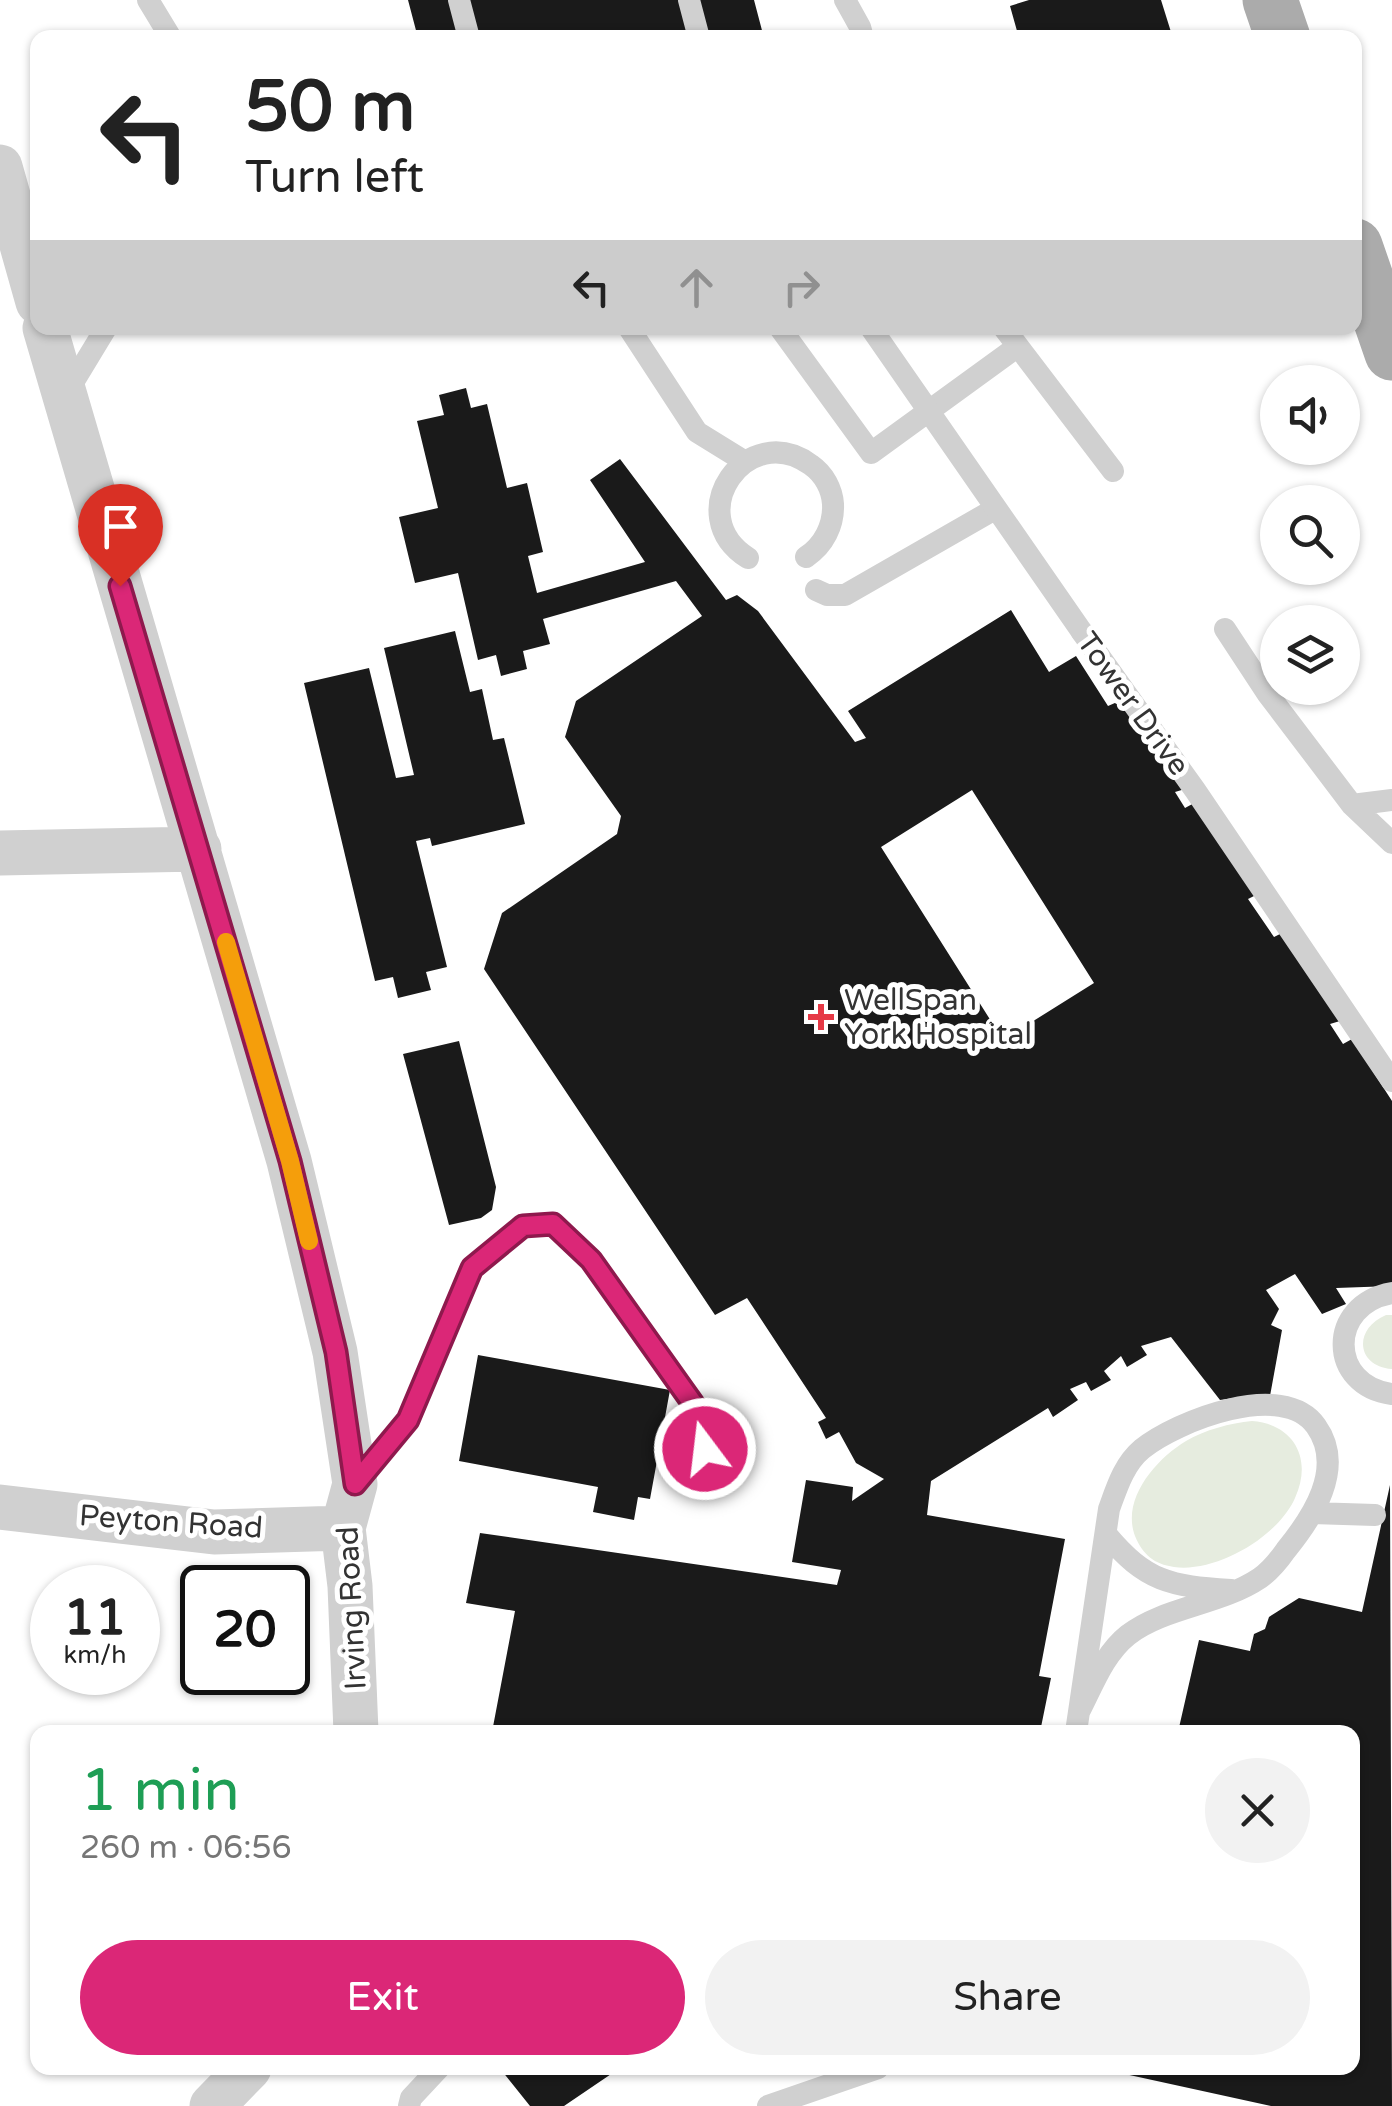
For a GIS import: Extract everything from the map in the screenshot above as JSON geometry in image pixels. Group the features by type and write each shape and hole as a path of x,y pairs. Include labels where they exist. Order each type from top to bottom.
{"main road":[{"path":"1270,0 1280,30"},
{"path":"1362,266 1392,353"}],"street":[{"path":"0,166 30,273"},
{"name":"Irving Road","path":"46,335 290,1161 336,1352 355,1484 343,1528 350,1586 356,1725"},
{"path":"0,853 199,849"},
{"name":"Peyton Road","path":"0,1507 214,1532 343,1528"},
{"path":"212,2106 242,2075"}],"lane":[{"path":"148,0 166,30"},
{"path":"459,0 468,30"},
{"path":"689,0 697,30"},
{"path":"845,0 861,30"},
{"path":"64,397 102,335"},
{"path":"634,335 696,432 744,462"},
{"path":"785,335 870,453 1011,337 1113,471"},
{"name":"Tower Drive","path":"877,335 1195,790 1392,1082"},
{"path":"748,558 731,544 722,528 722,490 744,462 780,452 815,467 827,482 833,500 833,519 826,537 806,557"},
{"path":"816,590 827,595 845,595 995,508"},
{"path":"1224,629 1352,805 1392,843"},
{"path":"1352,805 1392,800"},
{"path":"355,1484 408,1420 472,1268 523,1226 553,1224 591,1260 706,1422 704,1475"},
{"path":"1392,1293 1362,1304 1344,1334 1344,1352 1359,1380 1372,1390 1392,1394"},
{"path":"1247,1406 1286,1407 1303,1413 1316,1426 1324,1443 1327,1457 1322,1496 1277,1562 1261,1578 1208,1603 1150,1620 1125,1637 1107,1657 1078,1722 1109,1509 1129,1463 1141,1450 1172,1430 1219,1411 1247,1406"},
{"path":"1312,1513 1375,1516"},
{"path":"1106,1534 1144,1572 1177,1584 1234,1590"},
{"path":"409,2106 411,2098 432,2075"},
{"path":"768,2106 858,2075"}],"shaded area":[{"path":"1386,1315 1392,1315 1392,1369 1371,1361 1363,1346 1368,1329"},
{"path":"1252,1421 1279,1429 1296,1446 1302,1470 1287,1512 1260,1539 1226,1558 1174,1567 1150,1558 1138,1543 1132,1522 1137,1494 1144,1481 1163,1458 1193,1437"}],"building":[{"path":"408,0 754,0 762,30 416,30"},
{"path":"1029,0 1161,0 1170,30 1017,30 1010,6"},
{"name":"WellSpan York Hospital","path":"466,388 471,408 487,404 507,488 527,483 543,552 528,556 537,593 645,562 590,480 620,459 726,600 737,595 758,611 855,742 866,738 848,711 1011,610 1049,672 1076,656 1108,706 1124,699 1185,789 1175,792 1185,808 1196,802 1256,895 1248,899 1274,937 1284,932 1340,1021 1330,1024 1343,1044 1352,1039 1392,1101 1392,1286 1336,1288 1346,1304 1322,1314 1295,1274 1266,1290 1279,1309 1271,1325 1282,1330 1270,1396 1220,1400 1171,1337 1141,1346 1147,1355 1127,1367 1121,1356 1104,1371 1111,1380 1091,1391 1086,1382 1070,1389 1078,1400 1053,1417 1048,1408 931,1481 927,1515 1065,1539 1039,1676 1051,1678 1041,1725 493,1725 515,1611 466,1603 480,1533 837,1585 841,1570 792,1562 806,1480 853,1487 852,1501 884,1479 856,1463 839,1432 826,1439 818,1422 826,1418 747,1298 715,1315 484,969 502,913 617,834 621,816 565,737 576,701 702,616 676,581 543,619 550,644 523,651 527,669 501,676 496,655 478,660 458,573 415,583 399,517 438,508 417,421 444,415 439,395","holes":["972,790 1094,983 1003,1040 881,847"]},
{"path":"455,631 470,692 482,689 493,740 504,738 525,824 432,846 430,838 416,841 447,967 426,972 431,990 398,998 393,977 375,981 304,683 369,668 396,778 414,775 384,648"},
{"path":"459,1041 496,1187 492,1210 481,1218 449,1225 403,1054"},
{"path":"478,1355 670,1390 650,1499 638,1497 634,1520 593,1512 598,1487 459,1461"},
{"path":"1390,1485 1392,2106 1271,2106 1129,2075 1360,2075 1360,1725 1180,1725 1199,1640 1250,1651 1254,1634 1265,1629 1269,1617 1299,1598 1362,1612"},
{"path":"505,2075 610,2075 564,2106 530,2106"}],"slow traffic":[{"path":"226,942 290,1161 309,1241"}],"place":[{"name":"WellSpan York Hospital","path":"821,1017"}],"route":[{"path":"120,586 290,1161 336,1352 355,1484 408,1420 472,1268 523,1226 553,1224 591,1260 706,1422 705,1449"}]}
